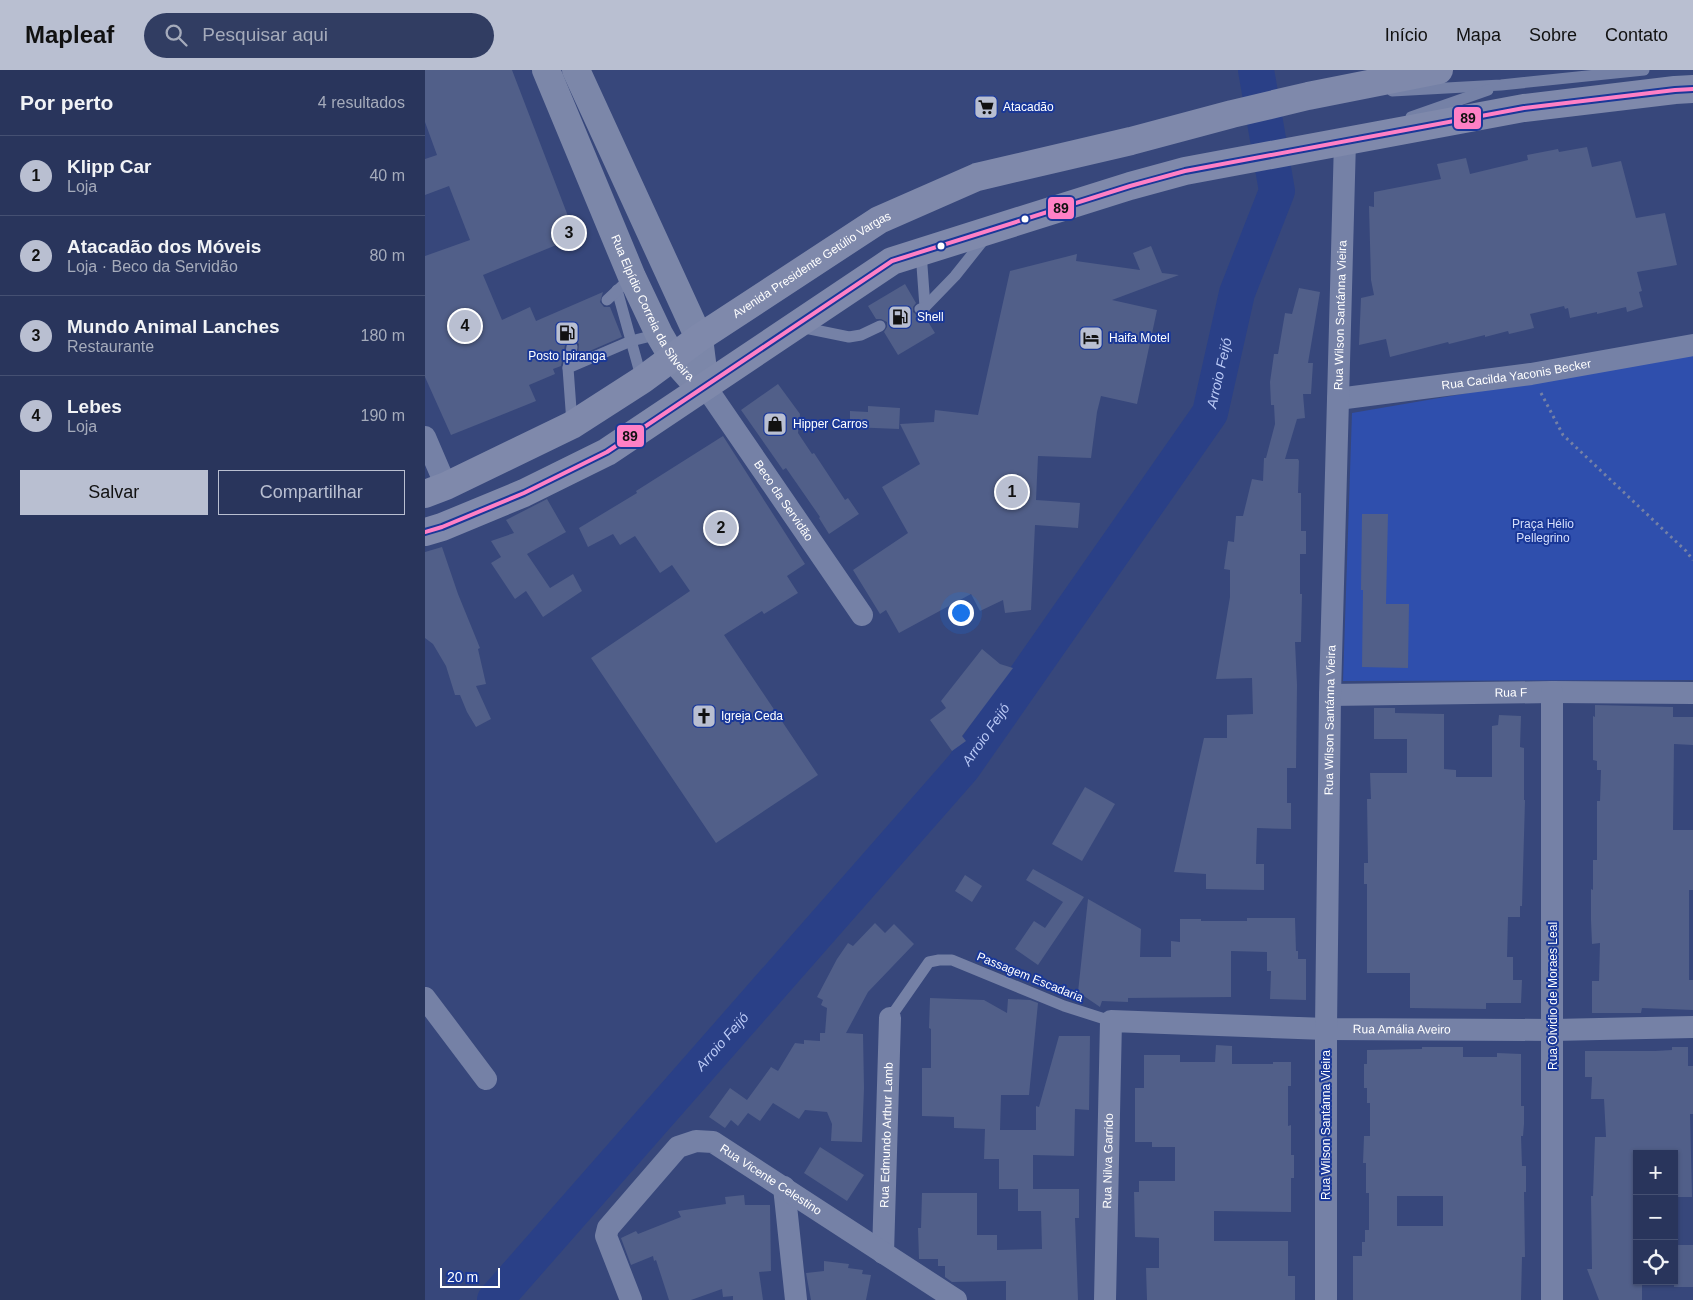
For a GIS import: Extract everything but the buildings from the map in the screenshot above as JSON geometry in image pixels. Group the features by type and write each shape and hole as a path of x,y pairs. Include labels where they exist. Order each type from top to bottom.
{"main road":[{"name":"Rua Elpídio Correia da Silveira","path":"546,70 624,283 673,358 689,376 705,386"},
{"name":"Rua Elpídio Correia da Silveira","path":"576,70 699,338 705,386"},
{"name":"Avenida Presidente Getúlio Vargas","path":"435,490 572,425 642,380 699,338 879,220 977,177 1131,141 1304,97 1439,70"},
{"path":"425,532 442,527 524,493 607,452 892,261 1130,186 1239,160 1524,108 1675,90 1693,90"},
{"path":"1130,186 1131,141"}],"street":[{"name":"Rua Wilson Santánna Vieira","path":"1326,1300 1326,1029 1330,695 1345,141"},
{"name":"Rua Cacilda Yaconis Becker","path":"1338,399 1531,374 1693,345"},
{"name":"Beco da Servidão","path":"705,386 862,615"},
{"path":"425,437 435,490"},
{"name":"Rua F","path":"1330,695 1552,692 1693,693"},
{"name":"Rua Olvidio de Moraes Leal","path":"1552,692 1552,1300"},
{"path":"425,998 487,1079"},
{"name":"Rua Edmundo Arthur Lamb","path":"883,1253 890,1018"},
{"name":"Rua Amália Aveiro","path":"1111,1021 1326,1029 1553,1030 1693,1027"},
{"name":"Rua Nilva Garrido","path":"1105,1300 1111,1021"},
{"name":"Rua Vicente Celestino","path":"631,1300 606,1236 608,1228 678,1147 696,1141 713,1142 956,1300"},
{"path":"784,1187 796,1300"}],"lane":[{"path":"1304,97 1501,85 1644,70"},
{"path":"1345,141 1501,85"},
{"path":"921,252 923,308 955,276 992,229"},
{"path":"607,300 624,283"},
{"path":"624,283 631,340 642,380"},
{"path":"795,326 849,337 861,335 880,326"},
{"path":"568,368 631,340 659,334"},
{"path":"572,347 568,368 572,425"},
{"name":"Passagem Escadaria","path":"890,1018 929,962 952,960 1064,1006 1111,1021"}],"path":[{"path":"1531,374 1563,435 1686,551 1693,560"}],"green space":[{"name":"Praça Hélio Pellegrino","path":"1693,354 1693,680 1343,681 1352,413"}],"waterway":[{"name":"Arroio Feijó","path":"495,1300 963,767 1210,413 1237,293 1277,191 1256,70"}],"transit line":[{"name":"89","path":"425,532 442,527 524,493 607,452 892,261 1130,186 1185,171 1524,108 1693,89"}],"place":[{"name":"Atacadão","path":"986,107"},
{"name":"Mundo Animal Lanches","path":"569,233"},
{"name":"Shell","path":"900,317"},
{"name":"Lebes","path":"465,326"},
{"name":"Posto Ipiranga","path":"567,333"},
{"name":"Haifa Motel","path":"1091,338"},
{"name":"Hipper Carros","path":"775,424"},
{"name":"Klipp Car","path":"1012,492"},
{"name":"Atacadão dos Móveis","path":"721,528"},
{"name":"Igreja Ceda","path":"704,716"}]}
